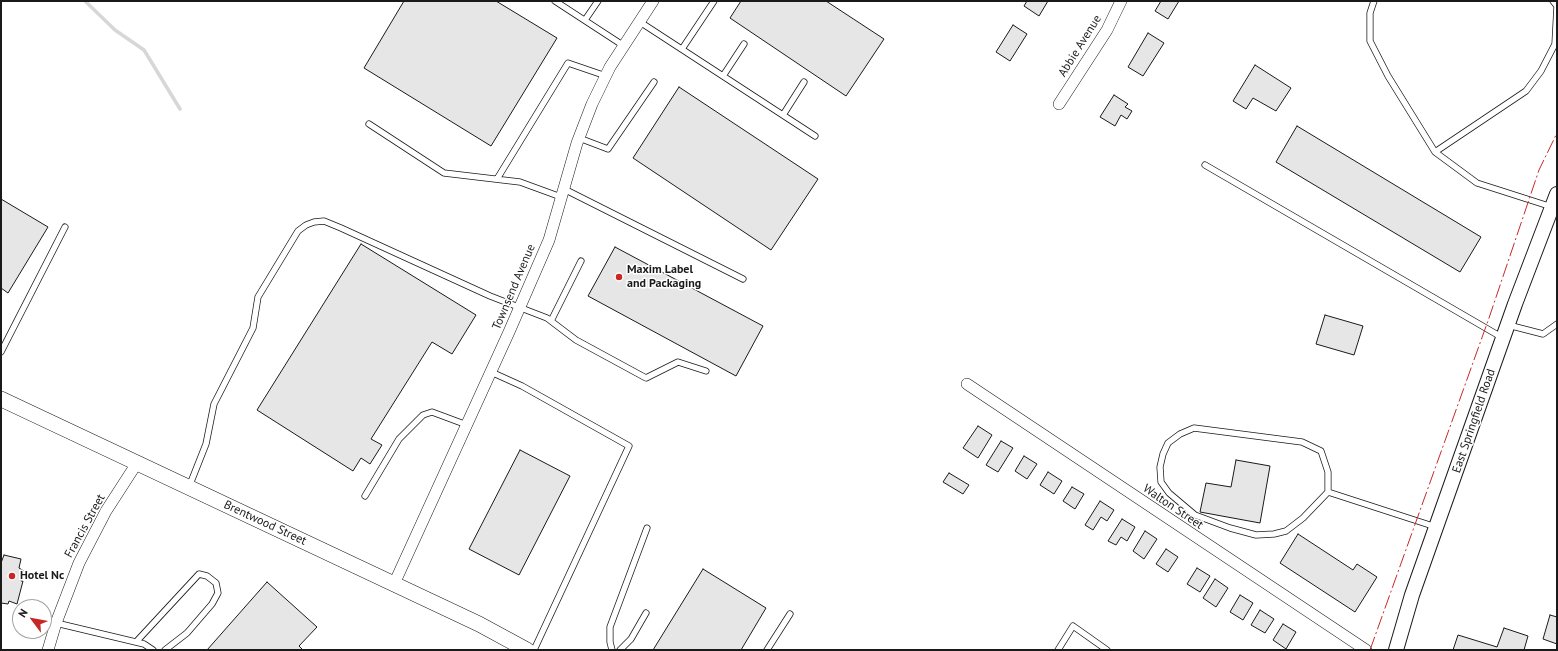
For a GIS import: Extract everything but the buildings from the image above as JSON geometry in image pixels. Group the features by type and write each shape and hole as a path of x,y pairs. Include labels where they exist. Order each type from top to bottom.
{"main road":[{"name":"Brentwood Street","path":"1,399 479,624 527,650"}],"street":[{"name":"Townsend Avenue","path":"394,584 520,308 549,240 579,138 592,104 606,76 653,1"},
{"name":"Abbie Avenue","path":"1058,104 1107,30 1120,1"},
{"name":"East Springfield Road","path":"1396,650 1410,602 1503,338 1555,201"},
{"name":"Walton Street","path":"967,384 1366,650"},
{"name":"Francis Street","path":"48,650 56,623 80,562 106,511 137,463"}],"lane":[{"path":"555,1 624,46"},
{"path":"585,20 598,1"},
{"path":"682,49 714,1"},
{"path":"1374,1 1370,14 1370,41 1388,76 1435,152 1477,183 1555,201"},
{"path":"1435,152 1526,91 1541,71 1555,44 1557,6 1553,1"},
{"path":"640,22 816,136"},
{"path":"723,76 744,44"},
{"path":"497,179 568,63 606,76"},
{"path":"579,138 608,149 654,82"},
{"path":"783,115 804,82"},
{"path":"369,124 444,172 520,182 563,193 743,280"},
{"path":"1205,165 1503,338"},
{"path":"188,487 206,444 214,404 253,328 258,297 298,231 306,225 324,221 490,296 551,321 576,340 646,378 678,362 706,371"},
{"path":"1,352 65,227"},
{"path":"551,321 581,261"},
{"path":"1508,324 1543,334 1557,324"},
{"path":"491,372 522,386 629,446 534,650"},
{"path":"365,496 399,439 423,414 432,412 467,425"},
{"path":"1194,428 1302,442 1321,451 1328,472 1328,492 1303,518 1286,531 1274,534 1256,535 1230,528 1195,515 1169,493 1161,482 1160,467 1163,454 1168,444 1180,434 1194,428"},
{"path":"1328,492 1436,528"},
{"path":"612,650 610,642 610,627 647,528"},
{"path":"136,642 199,574 207,576 216,583 218,593 212,604 187,633 166,650"},
{"path":"620,650 631,639 646,613"},
{"path":"767,650 790,614"},
{"path":"56,623 144,644 153,650"},
{"path":"1058,650 1073,626 1107,650"}],"waterway":[{"path":"85,1 115,30 144,50 180,109"}],"power":[{"path":"1370,650 1489,318 1539,170 1557,133"}],"place":[{"name":"Maxim Label and Packaging","path":"619,277"},
{"name":"Hotel Nc","path":"12,576"}]}
